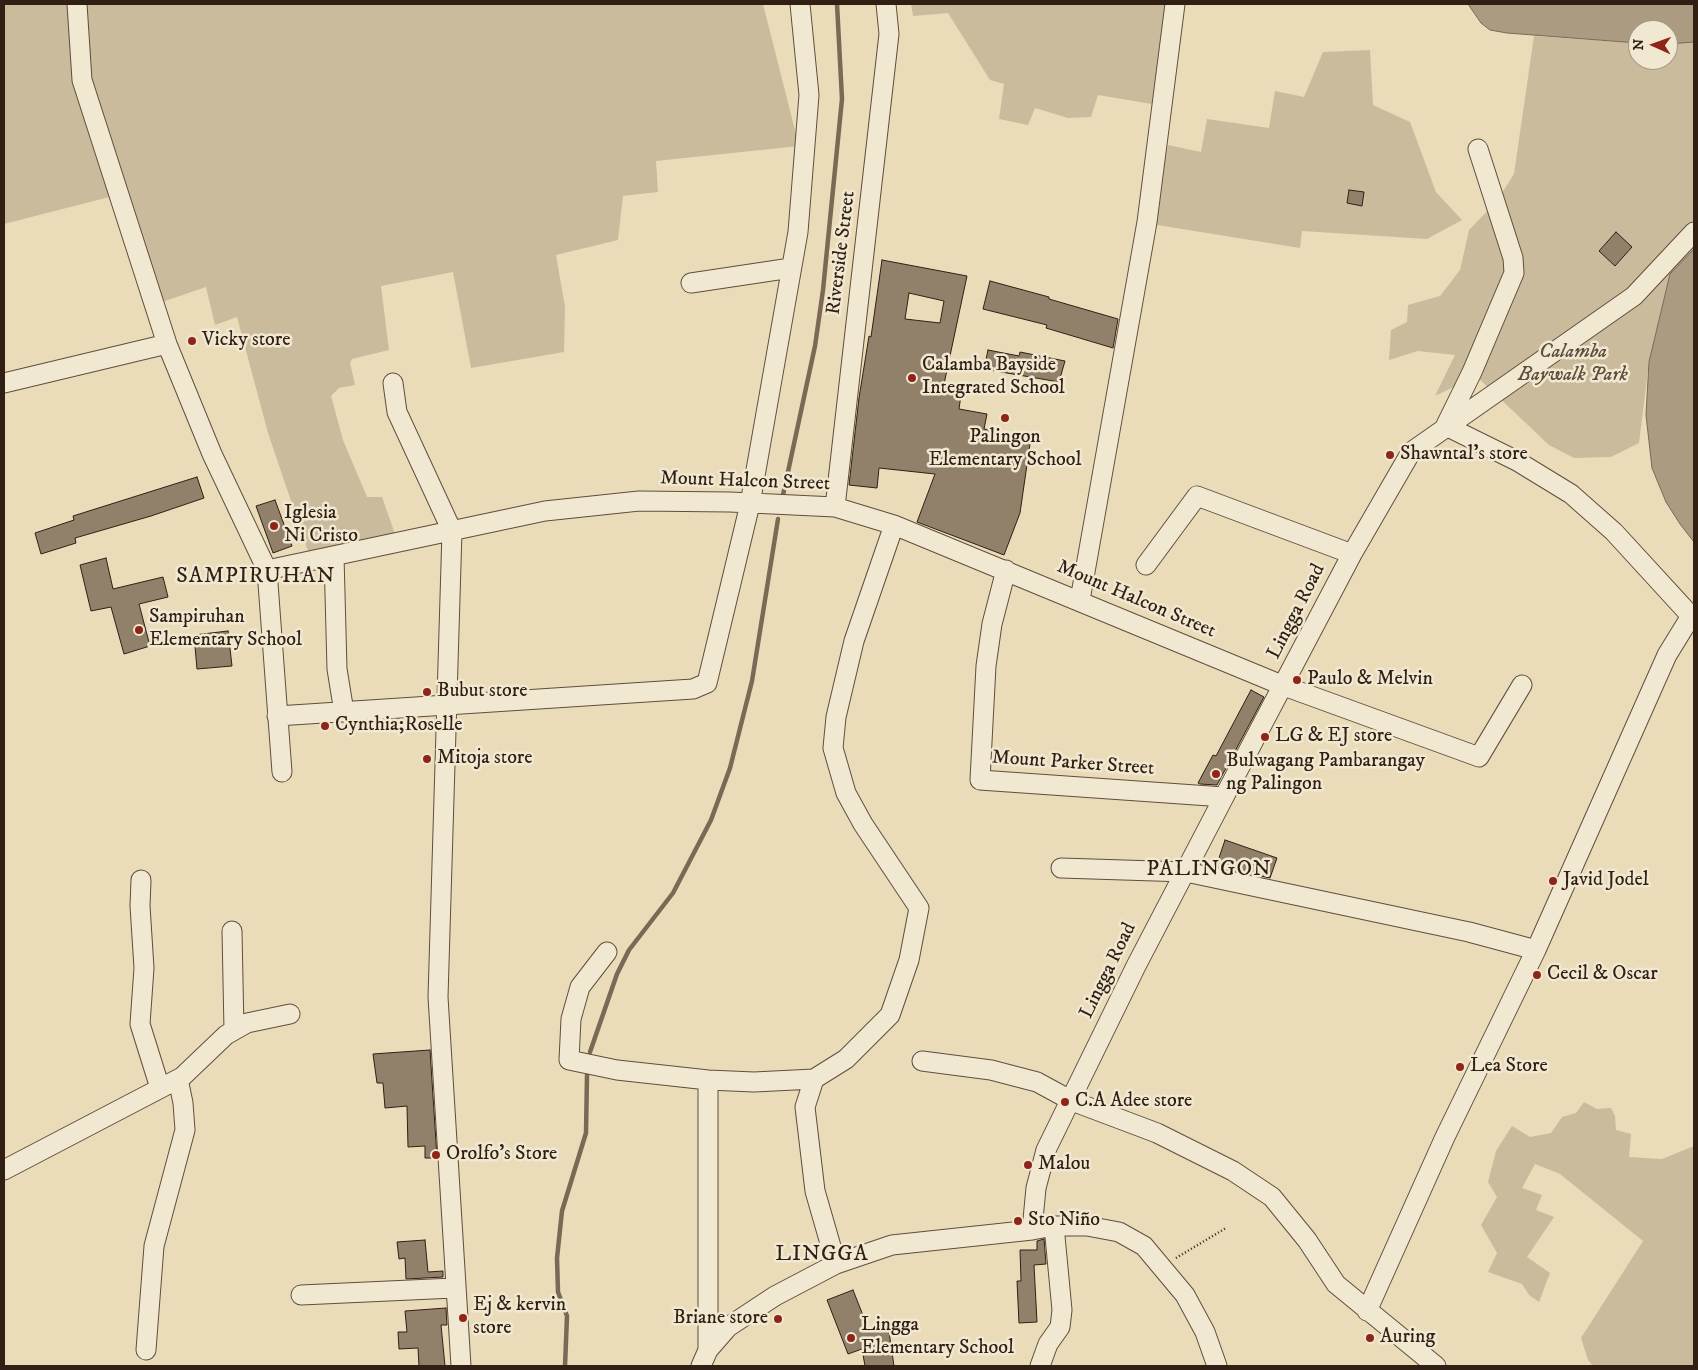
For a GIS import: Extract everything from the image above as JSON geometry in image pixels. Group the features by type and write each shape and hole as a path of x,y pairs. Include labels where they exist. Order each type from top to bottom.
{"street":[{"path":"77,4 82,80 167,344 212,454 267,570 282,772"},
{"path":"277,716 693,689 708,683 750,504 798,232 809,95 800,4"},
{"name":"Riverside Street","path":"835,507 889,34 886,4"},
{"path":"1080,600 1147,222 1175,4"},
{"path":"1367,1311 1445,1137 1536,950 1666,655 1691,616 1614,532 1571,494 1517,461 1446,426 1472,372 1514,272 1513,258 1478,150"},
{"name":"Lingga Road","path":"1032,1230 1036,1188 1046,1150 1072,1101 1136,966 1224,797 1352,554 1411,452 1446,426 1598,324 1634,296 1694,232"},
{"path":"691,283 792,268"},
{"path":"4,383 167,344"},
{"path":"393,383 397,412 452,531 438,997 454,1288 461,1366"},
{"path":"1146,565 1197,496 1352,554"},
{"name":"Mount Halcon Street","path":"267,570 545,510 639,501 835,507 894,525 1080,600 1284,686 1479,757 1522,685"},
{"path":"607,952 580,987 570,1019 569,1060 617,1070 708,1080 754,1082 814,1079 846,1059 890,1015 909,960 919,908 863,824 846,793 833,748 836,717 854,640 894,525"},
{"path":"334,556 337,669 344,712"},
{"name":"Mount Parker Street","path":"1006,570 992,624 986,666 980,780 1224,797"},
{"path":"1061,868 1186,872 1469,932 1536,950"},
{"path":"141,880 144,968 140,1024 160,1088"},
{"path":"232,931 234,1030"},
{"path":"4,1170 178,1079 234,1030 247,1023 290,1014"},
{"path":"922,1061 1003,1072 1038,1082 1072,1101 1157,1133 1232,1171 1272,1198 1307,1240 1336,1284 1436,1366"},
{"path":"146,1350 154,1246 185,1130 184,1103 178,1079"},
{"path":"814,1079 805,1107 815,1191 836,1264"},
{"path":"704,1358 708,1080"},
{"path":"704,1358 728,1326 775,1296 836,1264 892,1244 1032,1230 1054,1226 1087,1226 1119,1232 1144,1246 1185,1294 1218,1366"},
{"path":"1040,1366 1048,1344 1060,1327 1062,1310 1054,1226"},
{"path":"301,1295 454,1288"}],"path":[{"path":"1162,1267 1226,1228"}],"green space":[{"path":"4,4 763,4 799,146 656,161 658,192 623,196 618,240 556,255 565,307 564,352 471,368 453,272 381,286 389,350 352,359 350,363 355,385 339,388 331,396 343,440 367,497 382,497 395,534 309,554 268,433 237,317 215,325 206,287 159,303 125,193 4,224"},
{"path":"911,4 1166,4 1152,104 1098,95 1091,117 1068,118 1035,108 1028,125 999,119 1004,84 990,80 948,13 913,16"},
{"name":"Calamba Baywalk Park","path":"1534,36 1628,42 1628,70 1678,70 1678,43 1694,42 1694,249 1670,274 1649,362 1639,443 1611,457 1574,458 1549,445 1476,376 1435,396 1455,355 1418,351 1389,360 1391,330 1407,322 1408,305 1440,296 1460,270 1469,230 1497,201 1514,174"},
{"path":"1370,50 1373,105 1410,122 1436,192 1462,220 1427,239 1302,231 1300,248 1151,224 1168,145 1201,152 1207,119 1269,128 1275,91 1304,97 1323,52"},
{"path":"1584,1102 1597,1109 1611,1108 1615,1116 1616,1130 1631,1134 1629,1157 1662,1159 1694,1146 1694,1366 1593,1366 1588,1360 1581,1338 1643,1241 1560,1174 1535,1164 1522,1188 1542,1195 1536,1210 1554,1217 1527,1257 1550,1273 1539,1302 1529,1295 1522,1284 1488,1272 1497,1253 1481,1225 1497,1197 1488,1182 1496,1151 1512,1126 1530,1137 1551,1133 1562,1117 1576,1113"}],"shaded area":[{"path":"1468,4 1694,4 1694,42 1678,43 1678,20 1628,20 1628,42 1507,33 1490,30 1481,23"},
{"path":"1694,249 1694,542 1666,502 1652,468 1646,415 1649,362 1670,274"}],"building":[{"path":"1349,190 1364,192 1362,206 1347,203"},
{"path":"1616,232 1632,247 1615,266 1599,251"},
{"name":"Calamba Bayside Integrated School","path":"882,260 967,276 944,384 962,388 959,409 987,414 984,429 1031,437 1020,513 1004,555 917,522 935,474 879,468 877,488 849,485 859,398 869,336 871,337","holes":["909,293 944,301 940,323 905,319"]},
{"path":"990,281 1118,319 1113,348 1046,328 1047,325 983,309"},
{"path":"988,350 1019,356 1020,352 1065,361 1059,382 984,369"},
{"path":"197,477 204,498 75,538 76,543 41,554 35,533 74,520 73,516"},
{"name":"Iglesia Ni Cristo","path":"275,500 292,546 273,553 256,506"},
{"path":"106,558 113,589 163,577 168,597 139,604 150,646 124,654 111,607 91,611 80,565"},
{"path":"228,631 232,666 197,669 194,635"},
{"path":"1251,690 1264,697 1217,785 1198,783 1213,755 1216,756"},
{"path":"1225,840 1277,858 1270,878 1216,867"},
{"path":"430,1050 437,1158 425,1158 425,1146 408,1147 407,1106 385,1108 383,1083 377,1083 373,1054"},
{"path":"1044,1239 1046,1264 1034,1265 1037,1322 1019,1323 1017,1281 1021,1281 1020,1250 1037,1250 1037,1241"},
{"path":"425,1240 428,1272 443,1271 443,1277 406,1279 405,1258 399,1259 397,1242"},
{"path":"853,1290 868,1328 888,1325 894,1366 865,1366 862,1349 848,1354 827,1300"},
{"path":"446,1308 447,1325 441,1325 445,1366 419,1366 418,1348 399,1349 398,1332 407,1332 405,1311"}],"waterway":[{"path":"783,495 815,346 823,290 842,99 837,4"},
{"path":"590,1052 617,974 629,950 673,893 711,820 730,768 752,681 778,519"},
{"path":"565,1366 567,1316 558,1292 557,1258 562,1211 586,1133 587,1075"}],"place":[{"name":"Vicky store","path":"192,341"},
{"name":"Calamba Bayside Integrated School","path":"912,378"},
{"name":"Palingon Elementary School","path":"1005,418"},
{"name":"Shawntal's store","path":"1390,455"},
{"name":"Iglesia Ni Cristo","path":"274,526"},
{"name":"Sampiruhan Elementary School","path":"139,630"},
{"name":"Paulo & Melvin","path":"1297,680"},
{"name":"Bubut store","path":"427,692"},
{"name":"Cynthia;Roselle","path":"325,726"},
{"name":"LG & EJ store","path":"1265,737"},
{"name":"Mitoja store","path":"427,759"},
{"name":"Bulwagang Pambarangay ng Palingon","path":"1216,774"},
{"name":"Javid Jodel","path":"1553,881"},
{"name":"Cecil & Oscar","path":"1537,975"},
{"name":"Lea Store","path":"1460,1067"},
{"name":"C.A Adee store","path":"1065,1102"},
{"name":"Orolfo's Store","path":"436,1155"},
{"name":"Malou","path":"1028,1165"},
{"name":"Sto Niño","path":"1018,1221"},
{"name":"Ej & kervin store","path":"463,1318"},
{"name":"Briane store","path":"778,1319"},
{"name":"Lingga Elementary School","path":"851,1338"},
{"name":"Auring","path":"1370,1338"}],"district":[{"name":"SAMPIRUHAN","path":"256,577"},
{"name":"PALINGON","path":"1209,870"},
{"name":"LINGGA","path":"822,1255"}]}
